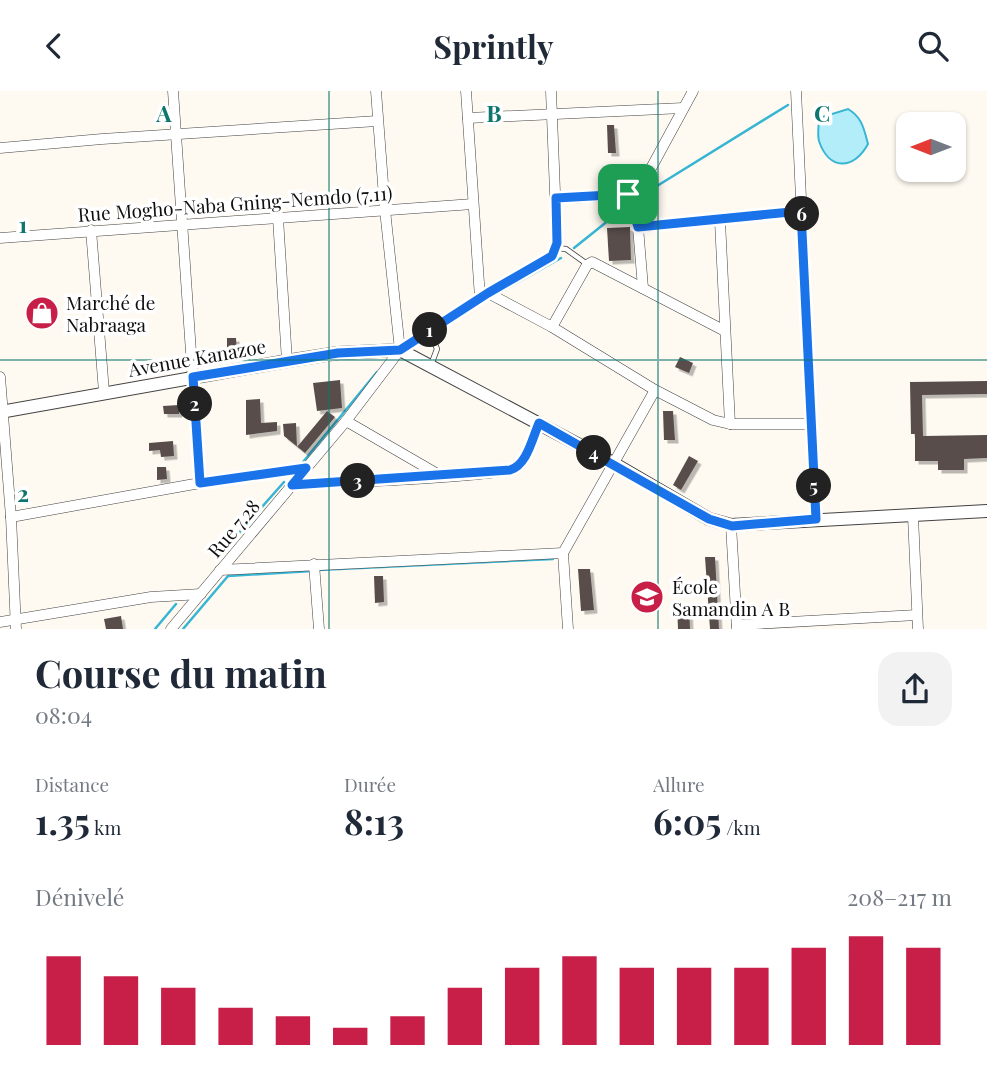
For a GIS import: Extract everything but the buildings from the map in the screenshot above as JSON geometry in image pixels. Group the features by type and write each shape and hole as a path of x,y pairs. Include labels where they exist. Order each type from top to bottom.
{"street":[{"path":"173,91 200,483"},
{"path":"376,91 400,350 613,463 709,519 732,526 987,511"},
{"path":"466,91 473,204 484,295 552,327 655,390 702,415 730,424 812,423"},
{"path":"551,91 557,248"},
{"path":"556,198 628,194 643,183 693,91"},
{"path":"796,91 816,519"},
{"path":"468,118 683,108"},
{"path":"0,148 377,121"},
{"path":"628,194 638,227 643,288"},
{"name":"Rue Mogho-Naba Gning-Nemdo (7.11)","path":"0,238 473,204"},
{"path":"638,227 801,211"},
{"path":"278,218 287,361"},
{"path":"720,221 730,424"},
{"path":"91,230 104,393"},
{"name":"Rue 7.28","path":"171,629 346,421 400,350 484,295 546,260 557,248"},
{"path":"552,327 587,265 594,263 725,331"},
{"name":"Avenue Kanazoe","path":"1,412 338,353 400,350"},
{"path":"0,377 15,624"},
{"path":"568,629 563,553 655,390"},
{"path":"346,421 442,476"},
{"path":"292,485 513,470 523,461 539,423"},
{"path":"10,517 200,483 306,468"},
{"path":"913,516 918,629"},
{"path":"732,526 737,627 831,624 917,615"},
{"path":"220,570 563,553"},
{"path":"314,564 319,629"},
{"path":"0,622 15,624 151,597 201,594"}],"lane":[{"path":"557,248 566,249 587,265"},
{"path":"430,330 437,349 431,366"}],"water":[{"path":"848,109 864,128 868,144 856,159 835,162 823,151 818,138 819,118"}],"waterway":[{"path":"636,199 788,105"},
{"path":"574,248 624,208"},
{"path":"504,290 561,258"},
{"path":"475,307 485,301"},
{"path":"303,462 377,372"},
{"path":"216,559 284,482"},
{"path":"318,570 553,559"},
{"path":"183,629 228,576 312,571"},
{"path":"155,629 176,604"}],"place":[{"name":"Marché de Nabraaga","path":"42,313"},
{"name":"École Samandin A B","path":"647,597"}],"route":[{"path":"628,194 638,227 801,211 816,519 732,526 709,519 539,423 523,461 510,470 292,485 306,468 200,483 193,377 338,353 400,350 488,293 552,256 557,248 556,198 628,194"}]}
